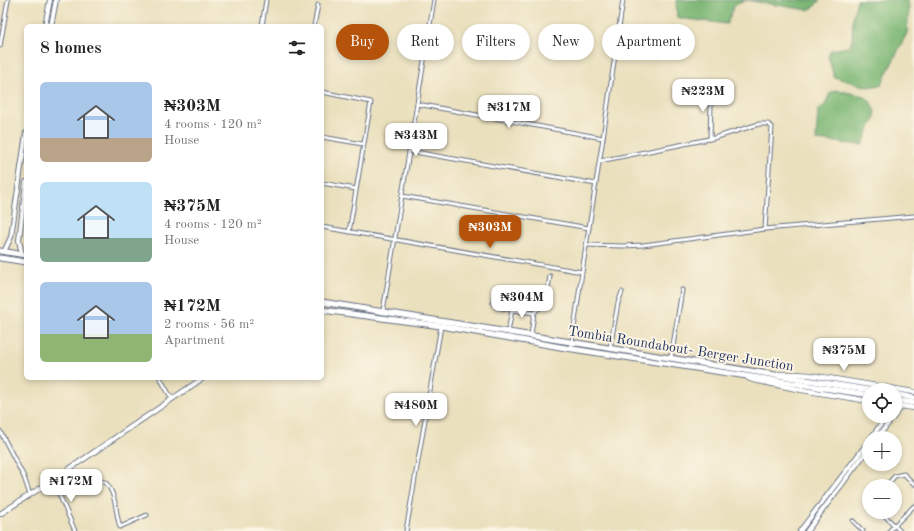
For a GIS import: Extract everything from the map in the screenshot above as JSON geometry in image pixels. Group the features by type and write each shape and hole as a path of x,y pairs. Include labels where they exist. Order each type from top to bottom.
{"main road":[{"path":"2,251 24,255"},
{"path":"0,258 24,262"},
{"name":"Tombia Roundabout- Berger Junction","path":"324,302 774,375 847,389"},
{"name":"Tombia Roundabout- Berger Junction","path":"324,310 441,326 571,349 745,376 847,389"},
{"path":"774,375 810,375 914,392"},
{"path":"745,376 753,380 802,390 862,400"},
{"path":"847,389 862,390"},
{"path":"847,389 862,393"},
{"path":"902,395 914,398"},
{"path":"902,401 914,403"},
{"path":"902,407 914,408"}],"street":[{"path":"0,46 8,0"},
{"path":"44,24 50,0"},
{"path":"51,24 56,0"},
{"path":"262,24 266,0"},
{"path":"383,311 434,0"},
{"path":"571,349 623,0"},
{"path":"314,24 318,5"},
{"path":"710,88 710,139"},
{"path":"324,92 371,102 349,232"},
{"path":"417,104 603,138"},
{"path":"600,161 710,139 759,124 768,124 772,127 765,229"},
{"path":"324,137 363,144"},
{"path":"2,251 11,237 24,147"},
{"path":"410,150 596,184"},
{"path":"324,183 356,188"},
{"path":"402,196 590,228"},
{"path":"24,207 19,240 24,255"},
{"path":"587,245 643,245 765,229 914,216"},
{"path":"324,227 395,241 582,272"},
{"path":"531,335 534,313 546,301 550,276"},
{"path":"671,358 682,290"},
{"path":"610,348 622,292"},
{"path":"534,313 494,306 494,298 497,296 542,305"},
{"path":"508,332 512,310"},
{"path":"406,531 441,326"},
{"path":"161,380 172,399"},
{"path":"0,514 53,480 200,380"},
{"path":"0,431 24,477 30,495"},
{"path":"800,531 862,450"},
{"path":"807,531 862,457"},
{"path":"70,468 79,480 105,482 108,485 116,503 117,519 121,531"},
{"path":"892,479 895,476 904,474 914,484"},
{"path":"53,480 75,531"},
{"path":"889,531 914,506"},
{"path":"120,527 147,515"},
{"path":"888,519 900,531"},
{"path":"853,521 863,531"}],"green space":[{"path":"676,0 746,0 734,6 727,24 677,18"},
{"path":"746,0 819,1 814,7 808,10"},
{"path":"857,0 908,0 909,10 907,33 881,85 867,87 834,77 828,56 831,50 848,47 852,41 853,17"},
{"path":"836,90 864,96 870,101 875,112 875,119 868,131 863,145 816,140 818,110 825,105 830,93"}]}
